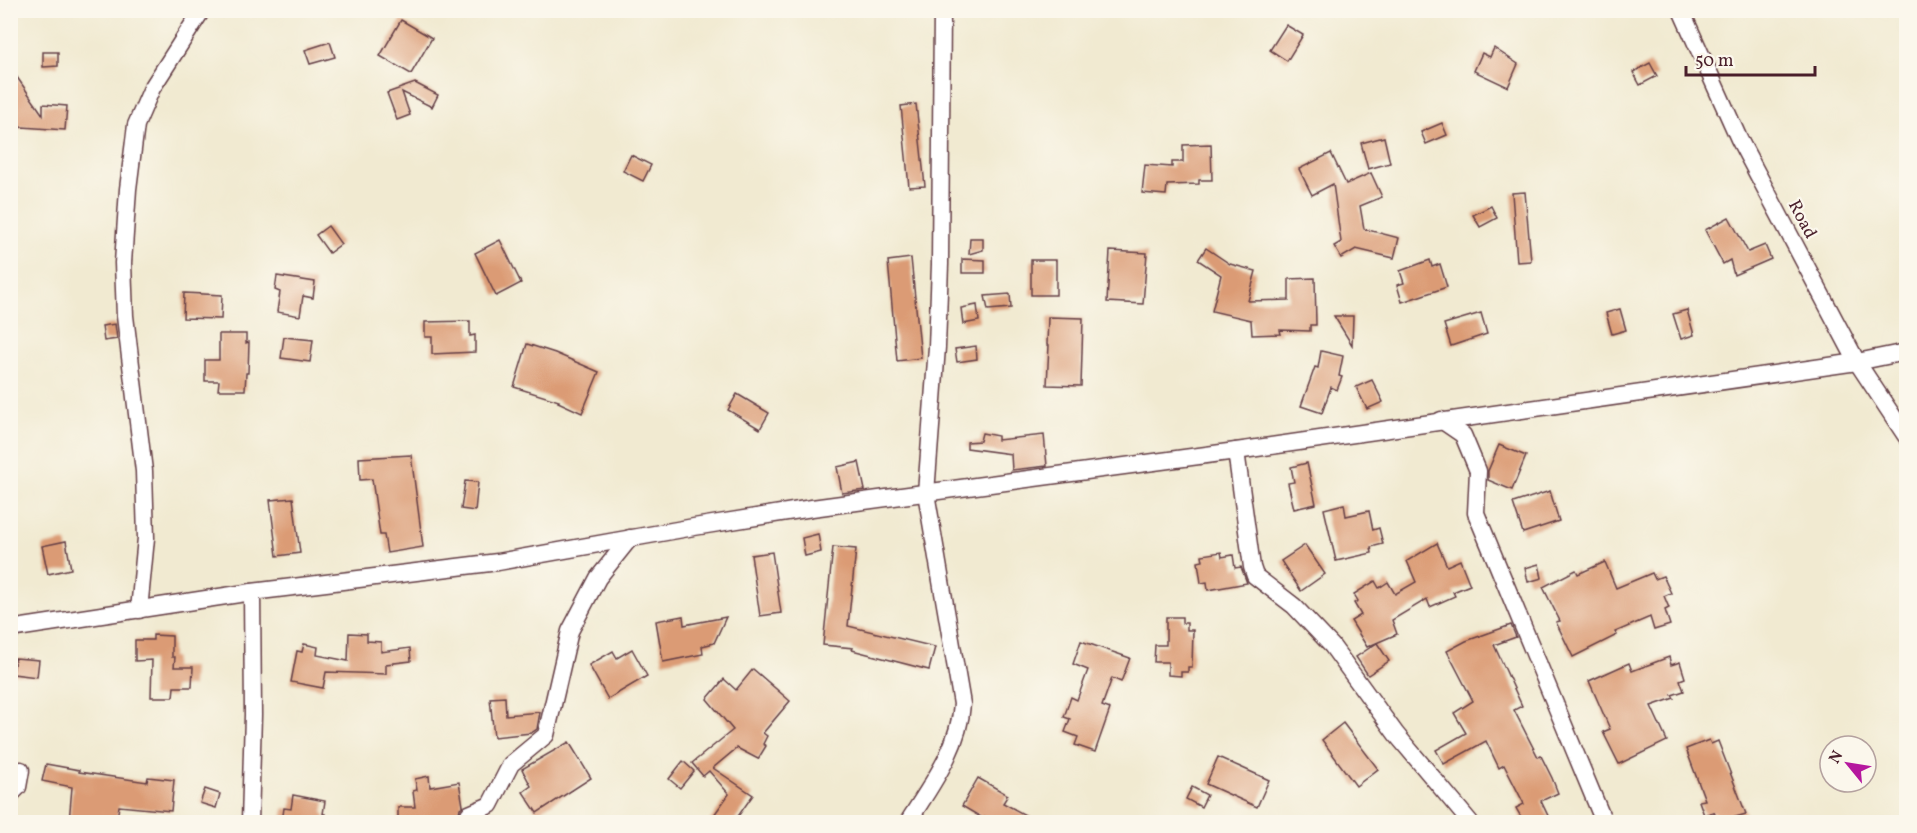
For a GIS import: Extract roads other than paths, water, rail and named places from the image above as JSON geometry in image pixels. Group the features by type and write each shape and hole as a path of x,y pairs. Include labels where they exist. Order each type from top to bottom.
{"street":[{"path":"139,610 146,538 144,471 126,316 123,263 128,189 136,125 152,88 202,10"},
{"path":"908,822 938,775 953,746 961,724 962,704 926,493 937,347 940,268 942,10"},
{"name":"Road","path":"1681,10 1739,139 1857,362 1906,436"},
{"path":"10,629 252,592 498,562 812,508 1236,451 1857,362 1906,352"},
{"path":"1442,420 1463,435 1478,471 1476,513 1604,822"},
{"path":"1236,451 1255,576 1294,606 1332,646 1396,734 1470,822"},
{"path":"485,822 490,805 511,764 546,735 570,631 598,578 630,538"},
{"path":"250,822 254,715 252,592"},
{"path":"10,795 18,787 21,770"},
{"path":"468,822 469,814 490,805"}]}
